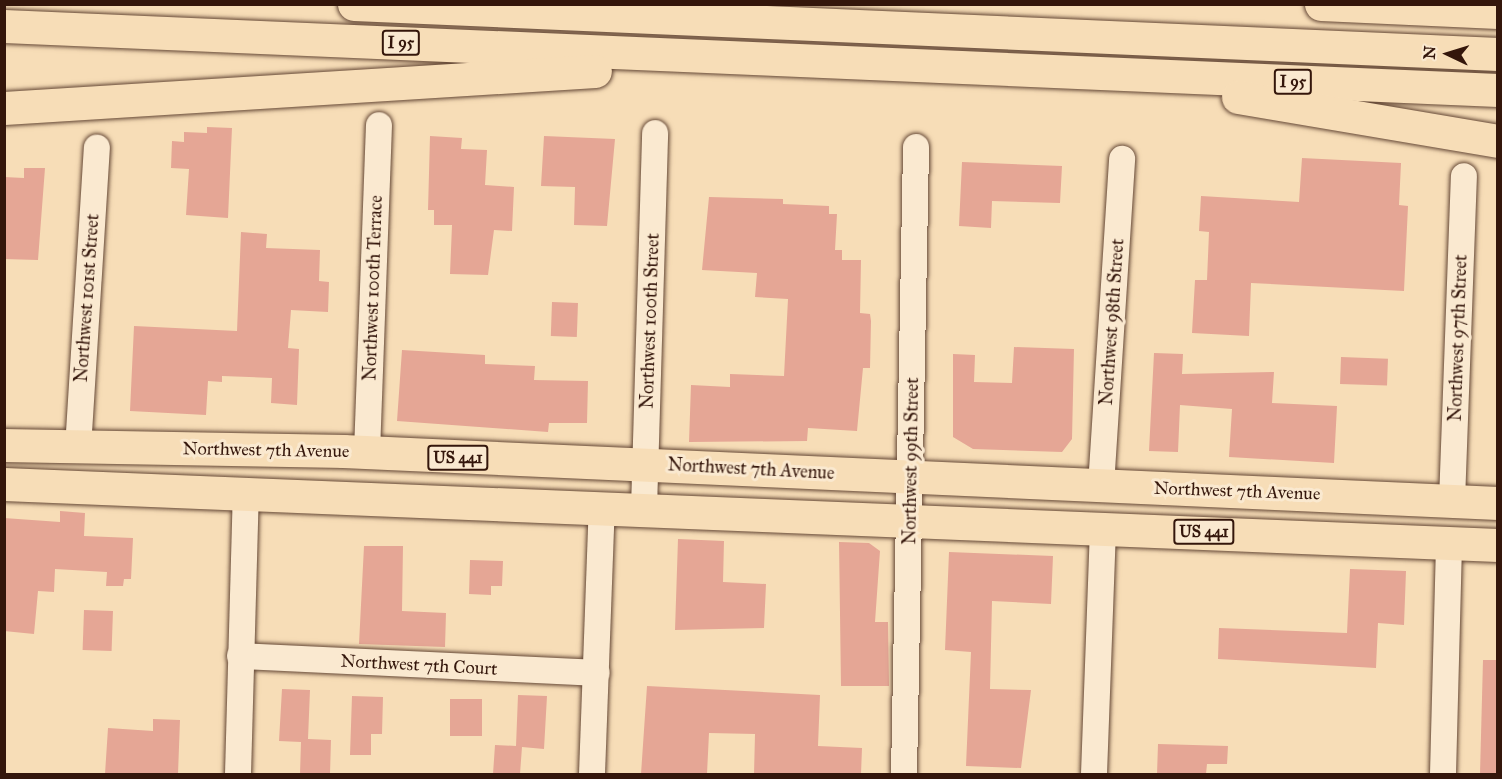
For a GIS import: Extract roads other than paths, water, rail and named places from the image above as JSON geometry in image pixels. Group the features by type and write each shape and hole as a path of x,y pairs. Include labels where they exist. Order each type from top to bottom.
{"main road":[{"path":"354,4 1497,54"},
{"path":"1321,4 1497,12"},
{"name":"I 95","path":"4,26 1497,90"},
{"path":"4,108 798,61"},
{"path":"1088,73 1497,141"},
{"name":"Northwest 7th Avenue","path":"4,445 367,452 460,458 646,464 911,478 1497,503"},
{"path":"4,467 45,469 78,448"},
{"path":"246,494 283,472 417,478 460,458"},
{"name":"US 441","path":"4,484 1497,545"},
{"path":"1449,543 1476,522 1497,524"}],"street":[{"name":"Northwest 100th Terrace","path":"367,452 379,125"},
{"name":"Northwest 100th Street","path":"645,509 655,133"},
{"name":"Northwest 99th Street","path":"904,774 916,147"},
{"name":"Northwest 101st Street","path":"78,448 97,148"},
{"name":"Northwest 98th Street","path":"1101,486 1122,159"},
{"name":"Northwest 97th Street","path":"1452,501 1464,176"},
{"path":"238,774 246,494"},
{"path":"592,774 602,507"},
{"path":"1094,774 1103,528"},
{"path":"1443,774 1449,543"},
{"name":"Northwest 7th Court","path":"240,656 597,673"}]}
